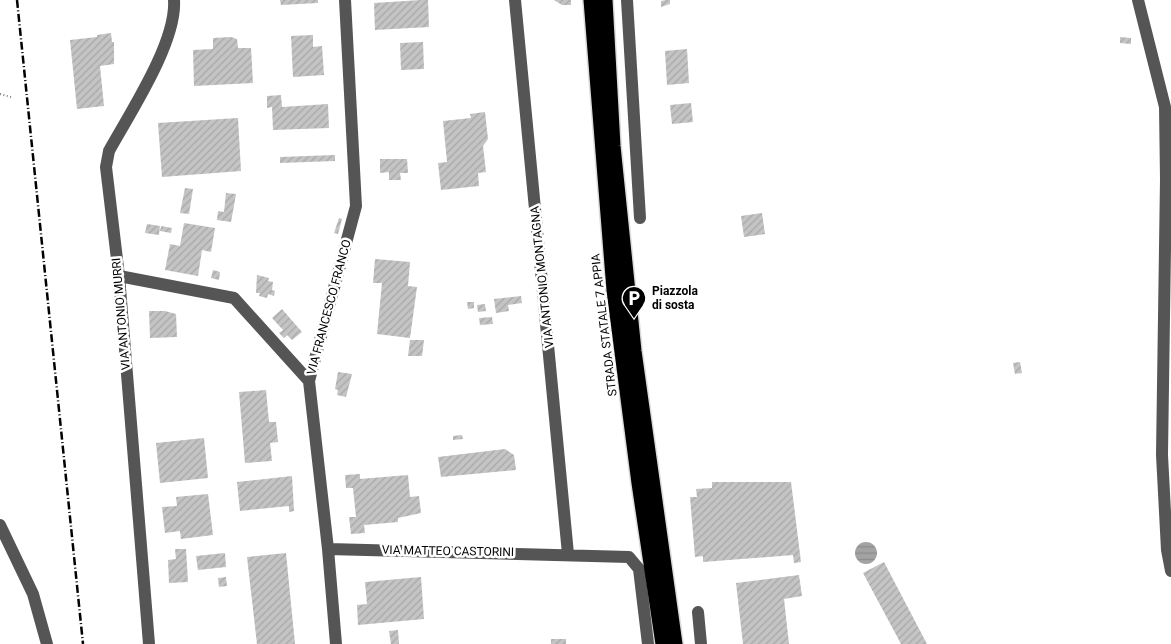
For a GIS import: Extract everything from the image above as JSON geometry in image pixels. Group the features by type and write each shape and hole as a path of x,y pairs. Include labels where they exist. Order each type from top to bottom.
{"highway":[{"name":"STRADA STATALE 7 APPIA","path":"591,0 614,290 638,483 662,644"},
{"path":"605,0 613,146 634,351 675,644"}],"street":[{"name":"VIA ANTONIO MURRI","path":"149,644 119,276 106,167 109,151 164,48 172,26 174,0"},
{"name":"VIA FRANCESCO FRANCO","path":"336,644 328,548 308,381 356,206 346,0"},
{"name":"VIA ANTONIO MONTAGNA","path":"515,0 568,554"},
{"path":"627,0 640,218"},
{"path":"1138,0 1165,108 1166,179 1162,455 1166,550 1171,571"},
{"path":"119,276 234,298 308,381"},
{"path":"0,525 33,594 47,644"},
{"name":"VIA MATTEO CASTORINI","path":"328,548 629,557 639,569 648,644"},
{"path":"698,612 701,644"}],"path":[{"path":"0,94 11,97"}],"shaded area":[{"path":"866,542 874,545 877,553 874,561 866,564 858,561 855,553 858,545"}],"building":[{"path":"280,0 318,0 318,3 281,5"},
{"path":"428,0 429,27 375,30 374,3"},
{"path":"554,0 571,0 571,5 562,5"},
{"path":"670,0 670,4 661,7 661,1"},
{"path":"111,33 112,42 114,42 114,64 100,66 104,106 77,109 70,40 97,37 97,35"},
{"path":"313,35 313,47 322,46 324,75 293,77 291,36"},
{"path":"231,37 237,39 238,48 251,48 253,83 194,86 193,50 213,49 213,38"},
{"path":"1120,37 1131,38 1131,44 1120,43"},
{"path":"423,42 424,69 401,70 400,43"},
{"path":"687,49 689,83 667,85 665,51"},
{"path":"281,95 282,107 328,104 329,128 273,130 272,107 267,108 267,96"},
{"path":"691,103 693,122 672,124 670,105"},
{"path":"485,112 488,139 483,146 486,172 478,173 479,186 441,190 438,163 447,162 443,121 471,118 470,114"},
{"path":"238,118 241,171 162,177 158,123"},
{"path":"335,155 335,161 280,163 280,157"},
{"path":"380,159 407,159 408,173 400,173 401,180 389,180 389,172 380,173"},
{"path":"185,188 193,189 189,214 180,213"},
{"path":"226,193 236,194 231,222 217,220 218,211 224,212"},
{"path":"762,213 765,234 744,237 741,216"},
{"path":"339,218 342,219 338,234 334,233"},
{"path":"184,223 215,228 211,252 202,250 198,276 165,270 170,244 180,246"},
{"path":"147,224 160,226 159,235 145,233"},
{"path":"161,226 172,228 171,233 160,231"},
{"path":"375,259 410,262 408,286 417,287 410,338 377,334 382,283 373,283"},
{"path":"213,270 220,272 219,280 211,278"},
{"path":"257,275 269,278 268,281 273,282 272,290 275,291 274,296 268,294 267,298 259,296 260,293 256,293"},
{"path":"521,296 522,303 508,305 509,311 496,313 494,299"},
{"path":"467,302 474,302 474,308 468,309"},
{"path":"485,304 486,311 478,312 477,305"},
{"path":"282,309 302,332 292,340 287,335 284,338 279,333 283,330 272,318"},
{"path":"149,311 165,311 176,314 177,337 150,338"},
{"path":"492,317 493,324 480,325 479,318"},
{"path":"410,340 424,340 422,356 408,356"},
{"path":"1020,362 1022,373 1015,374 1013,363"},
{"path":"338,372 352,374 346,397 337,395 338,390 335,389"},
{"path":"266,390 269,422 276,422 278,442 270,443 272,461 245,463 239,392"},
{"path":"462,435 463,439 453,440 453,436"},
{"path":"204,438 208,478 160,483 156,443"},
{"path":"505,449 514,455 516,470 441,477 438,457"},
{"path":"360,474 360,479 408,475 410,497 419,496 421,513 398,518 398,522 364,525 365,533 351,534 349,517 356,517 353,488 346,488 345,475"},
{"path":"292,476 294,511 289,512 289,506 240,511 237,482"},
{"path":"712,482 791,482 801,562 794,563 793,555 703,562 703,556 695,557 690,497 697,497 696,489 712,488"},
{"path":"208,494 213,535 181,539 180,531 165,533 162,507 177,506 176,497"},
{"path":"175,549 186,549 188,582 169,583 168,560 176,559"},
{"path":"225,553 226,567 198,570 196,556"},
{"path":"286,553 295,644 257,644 247,557"},
{"path":"884,562 927,644 901,644 863,573"},
{"path":"799,575 802,596 784,599 789,644 743,644 736,583"},
{"path":"226,577 227,586 219,587 218,578"},
{"path":"421,577 424,619 358,625 357,605 367,604 365,582"},
{"path":"398,630 399,644 391,644 389,631"},
{"path":"551,639 566,639 566,644 551,644"}],"railway":[{"path":"17,0 83,644"}],"place":[{"name":"Piazzola di sosta","path":"634,319"}]}
